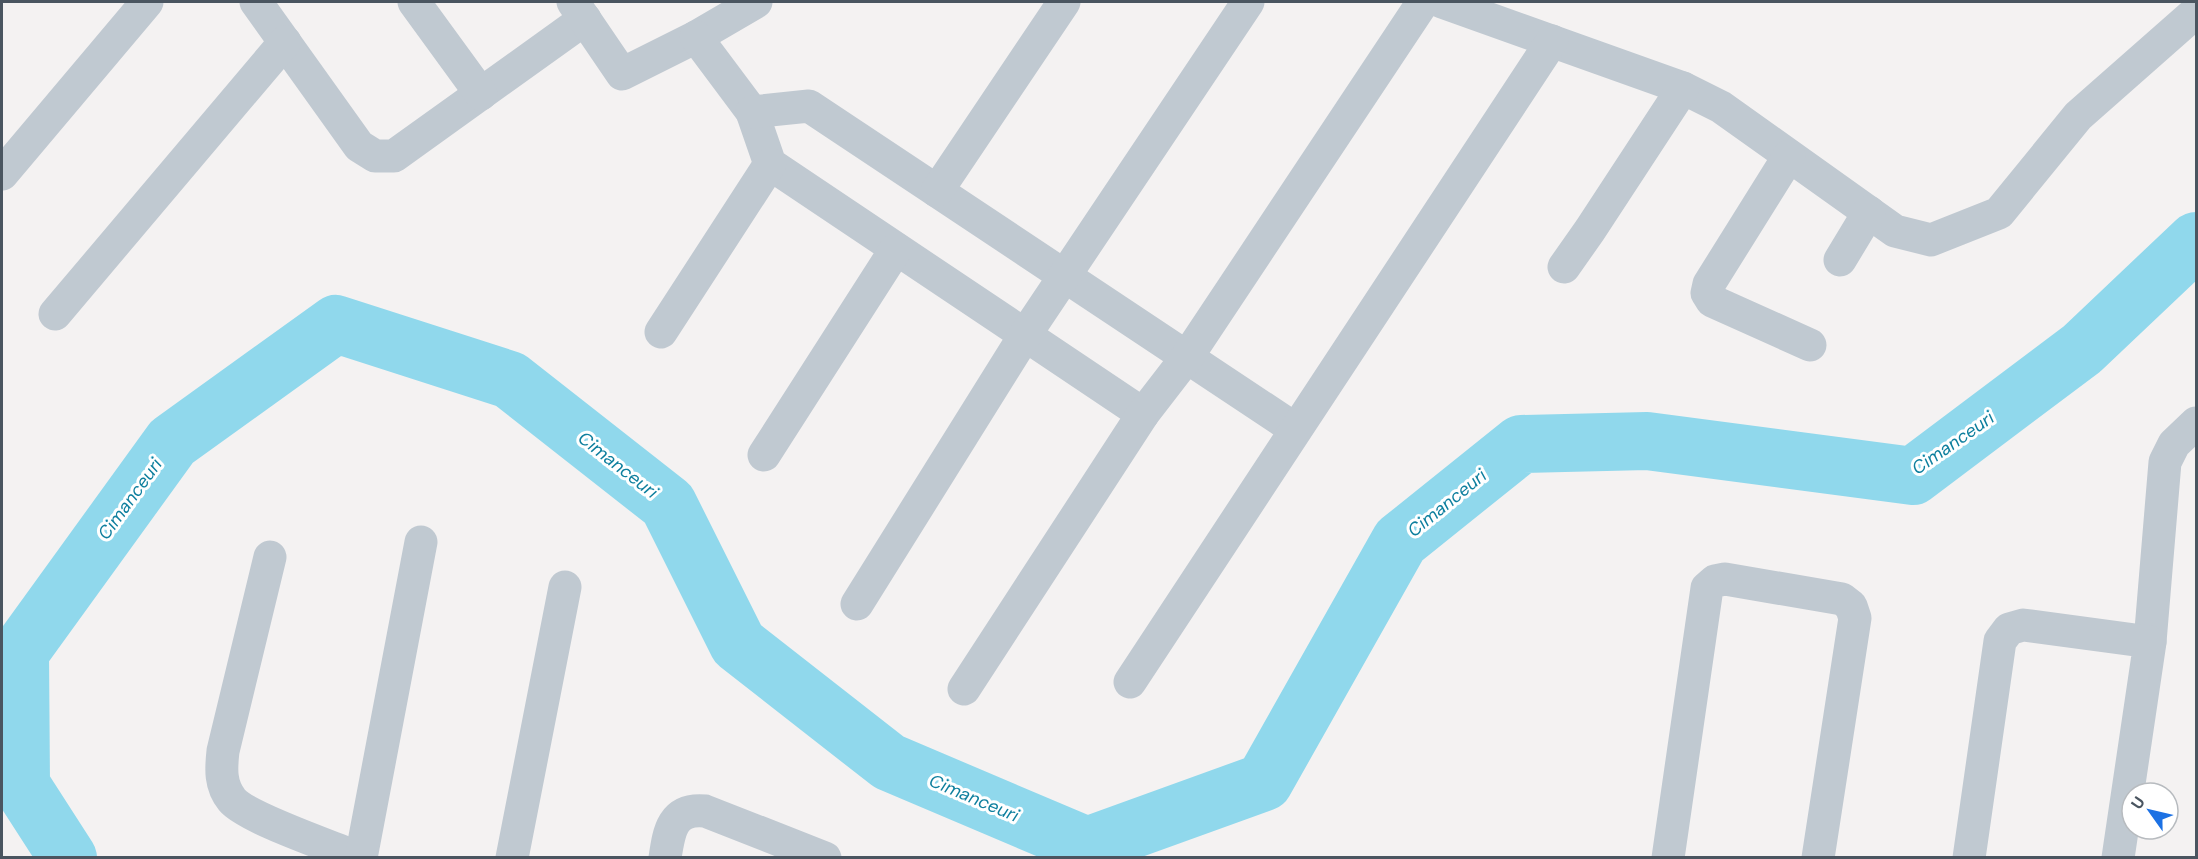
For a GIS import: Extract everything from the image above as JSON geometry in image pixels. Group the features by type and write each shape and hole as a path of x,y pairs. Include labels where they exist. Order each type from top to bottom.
{"street":[{"path":"2,174 147,2"},
{"path":"256,2 359,146 375,156 394,156 481,94 579,10 622,74 696,37 756,2"},
{"path":"414,2 481,94"},
{"path":"937,191 1064,2"},
{"path":"857,604 1025,335 1248,2"},
{"path":"964,689 1143,414 1187,357 1423,2"},
{"path":"1442,2 1683,88 1721,107 1895,231 1931,240 1999,213 2078,116 2196,12"},
{"path":"696,37 752,112 770,164 1143,414"},
{"path":"1130,682 1552,41"},
{"path":"55,314 285,42"},
{"path":"1563,267 1590,230 1683,88"},
{"path":"752,112 809,106 1295,429"},
{"path":"1790,156 1709,284 1707,293 1712,301 1810,345"},
{"path":"661,332 770,164"},
{"path":"1840,260 1869,212"},
{"path":"764,455 896,249"},
{"path":"2118,858 2150,642 2165,462 2174,444 2196,423"},
{"path":"270,556 224,751 221,769 224,786 233,802 253,815 360,858 421,542"},
{"path":"1668,858 1707,588 1715,581 1725,579 1842,599 1851,606 1855,618 1818,858"},
{"path":"512,858 565,587"},
{"path":"1969,858 2000,640 2009,629 2023,625 2150,642"},
{"path":"665,858 669,831 676,820 695,810 705,811 825,858"}],"waterway":[{"name":"Cimanceuri","path":"68,858 21,785 20,652 172,442 336,324 510,380 668,504 738,644 889,762 1087,846 1264,782 1400,541 1521,444 1647,441 1913,476 2082,349 2196,241"}]}
